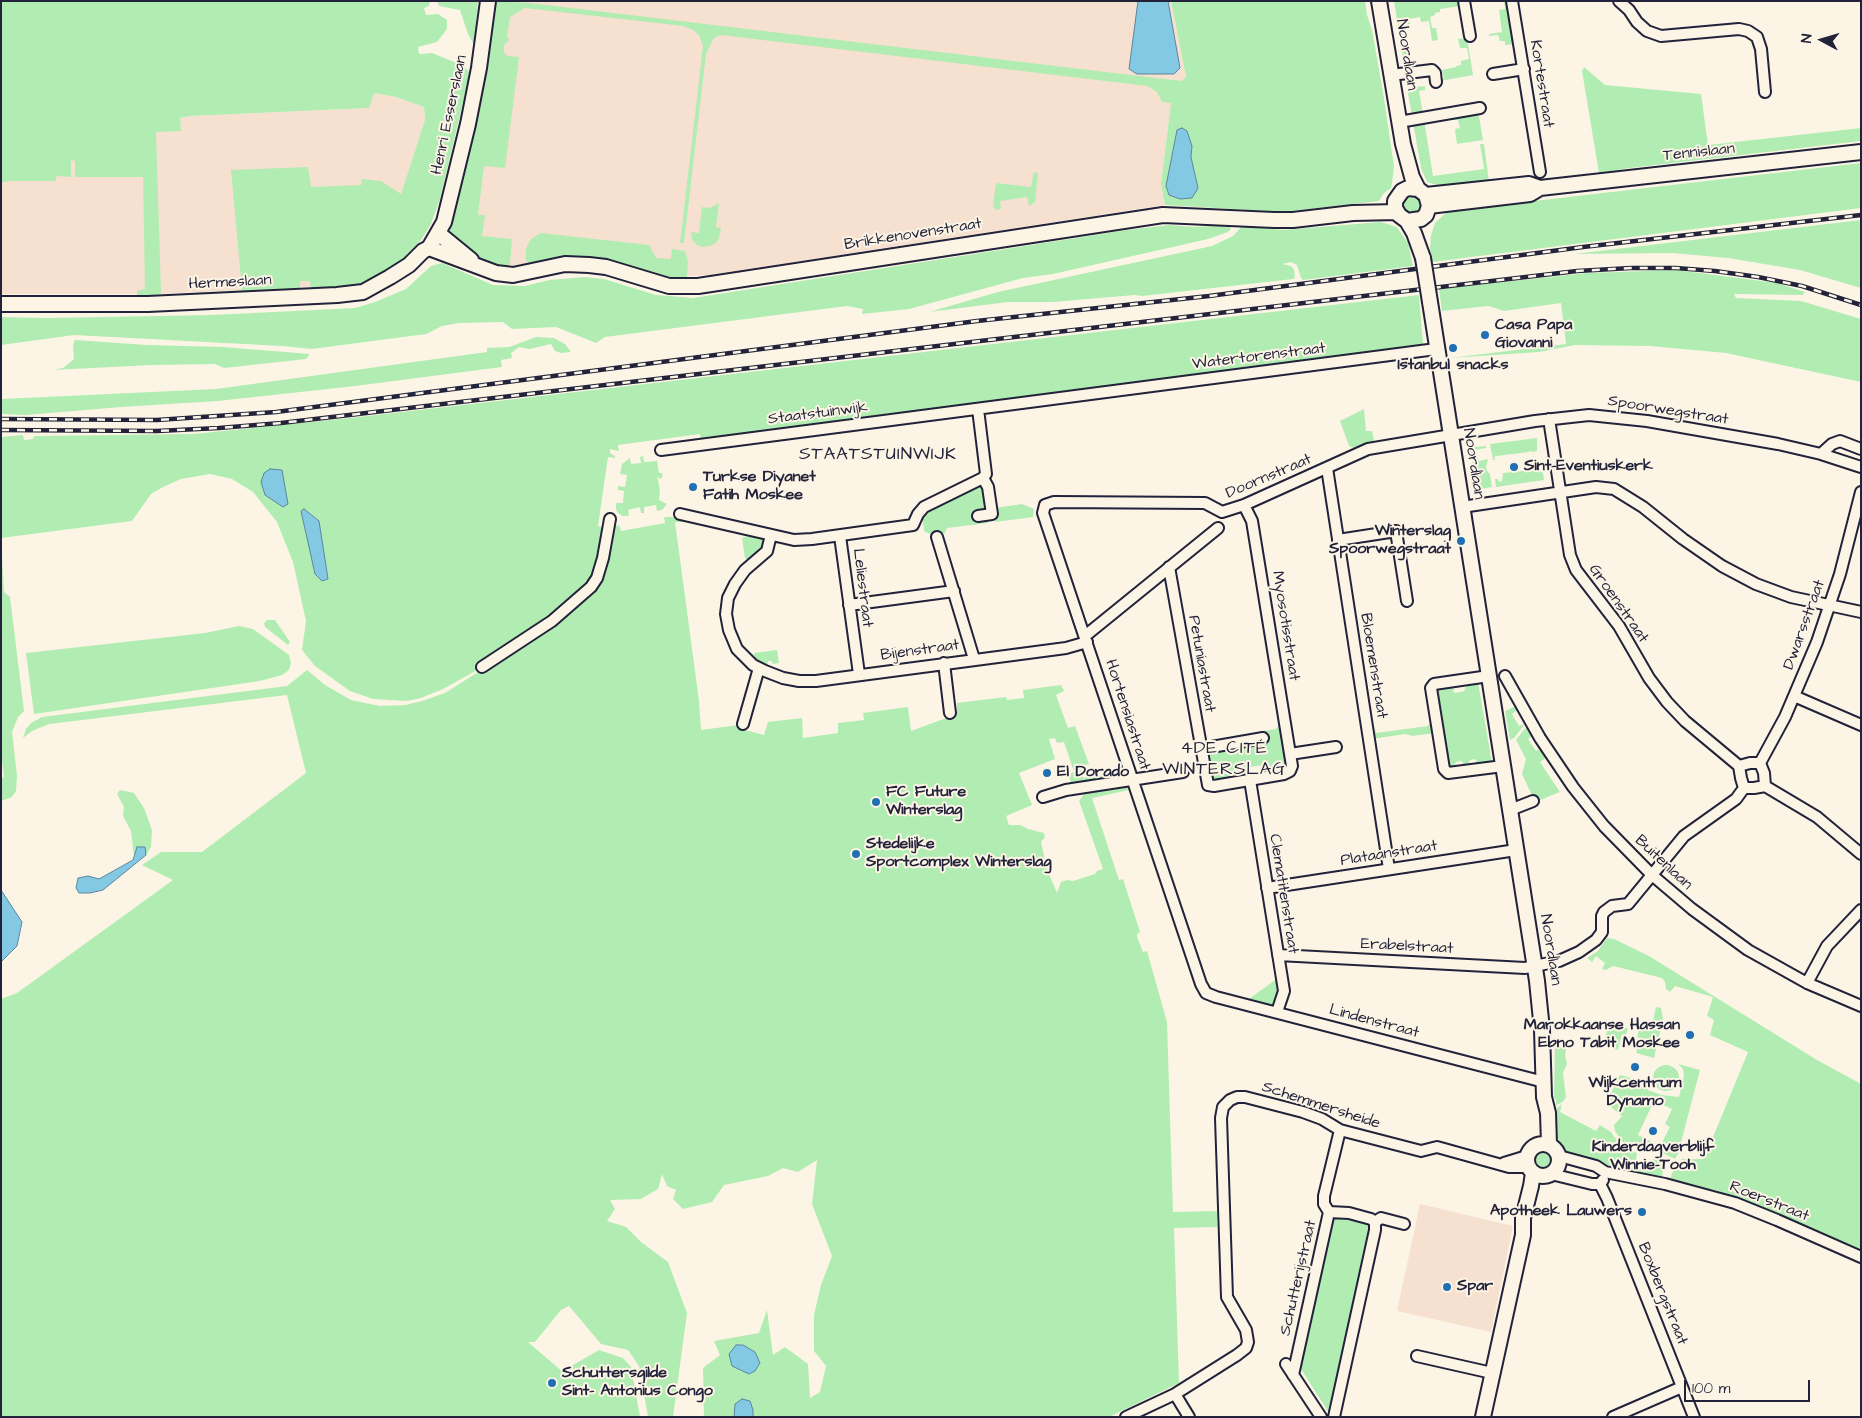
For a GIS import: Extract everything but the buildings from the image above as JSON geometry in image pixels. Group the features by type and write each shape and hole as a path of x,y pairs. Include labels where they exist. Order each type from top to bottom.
{"street":[{"name":"Henri Esserslaan","path":"438,234 444,222 468,124 479,68 488,1"},
{"name":"Noordlaan","path":"1379,1 1403,144 1412,177 1424,196"},
{"path":"1464,1 1470,36"},
{"name":"Kortestraat","path":"1512,1 1540,172"},
{"path":"1620,1 1647,31 1661,36 1739,29 1748,31 1757,37 1761,49 1765,92"},
{"path":"1493,74 1524,69"},
{"path":"1391,75 1432,70 1435,73 1436,82"},
{"path":"1399,122 1480,108"},
{"name":"Noordlaan","path":"1403,144 1404,178 1400,206 1414,233 1422,258 1430,302 1535,966 1542,1030 1544,1096 1548,1114 1543,1144"},
{"name":"Tennislaan","path":"1424,196 1530,194 1540,188 1861,152"},
{"path":"1408,188 1424,196 1426,215 1416,221 1400,206 1408,188"},
{"name":"Brikkenovenstraat","path":"429,248 496,273 512,275 565,264 589,265 669,286 698,286 1163,215 1293,220 1400,206"},
{"name":"Noordlaan","path":"1421,219 1422,258"},
{"path":"429,248 438,234"},
{"name":"Brikkenovenstraat","path":"438,234 482,268"},
{"name":"Hermeslaan","path":"1,304 148,304 338,295 376,291 400,281 428,257 429,248"},
{"name":"Watertorenstraat","path":"1085,394 1436,348"},
{"name":"Staatstuinwijk","path":"661,450 1085,394"},
{"path":"680,514 794,540 812,540 913,525 924,506 983,478 986,474 978,409"},
{"name":"Spoorwegstraat","path":"1450,435 1549,419 1588,415 1623,417 1778,444 1821,454 1861,467"},
{"name":"Groenstraat","path":"1549,419 1570,555 1579,574 1619,626 1649,678 1667,702 1685,721 1739,766"},
{"name":"Doornstraat","path":"1043,513 1045,505 1054,502 1205,503 1222,512 1244,505 1368,449 1450,435"},
{"path":"1821,454 1832,444 1840,441 1861,449"},
{"name":"Bloemenstraat","path":"1327,468 1389,869"},
{"path":"978,516 992,514 988,487 983,478"},
{"path":"1462,507 1596,487 1614,489 1643,507 1683,540 1722,566 1756,584 1791,598 1861,612"},
{"name":"Dwarsstraat","path":"1760,762 1794,696 1831,606 1861,492"},
{"name":"Myosotisstraat","path":"1244,505 1252,520 1290,754"},
{"name":"Hortensiastraat","path":"1043,513 1201,984"},
{"path":"482,667 552,621 592,587 603,558 610,519"},
{"name":"Bijenstraat","path":"771,535 767,552 745,570 728,598 726,614 728,630 737,649 749,662 783,678 799,681 1066,648 1086,639 1218,528"},
{"path":"1338,540 1396,531 1407,601"},
{"name":"Leliestraat","path":"840,536 859,674"},
{"path":"937,537 974,659"},
{"name":"Petuniastraat","path":"1169,568 1200,749 1208,785 1214,786 1250,780"},
{"path":"849,605 954,591"},
{"path":"944,663 950,713"},
{"path":"743,724 759,668"},
{"path":"1489,676 1434,684 1431,688 1444,769 1448,773 1503,766"},
{"name":"Buitenlaan","path":"1505,676 1540,738 1573,787 1604,826 1652,875 1733,940 1807,983 1861,1006"},
{"path":"1794,696 1861,725"},
{"path":"1200,749 1263,738"},
{"path":"1250,780 1284,774 1290,771 1292,766 1290,754 1336,747"},
{"path":"1744,788 1739,766 1760,762 1764,773 1765,786"},
{"name":"Hortensiastraat","path":"1043,797 1066,790 1183,772"},
{"name":"Clematitenstraat","path":"1250,780 1284,990 1276,1012"},
{"path":"1744,788 1765,786 1817,817 1861,854"},
{"path":"1535,966 1559,961 1579,952 1596,940 1602,932 1602,916 1604,912 1612,906 1628,904 1684,836 1736,799 1744,788"},
{"path":"1510,810 1533,801"},
{"name":"Plataanstraat","path":"1267,888 1516,850"},
{"path":"1807,983 1828,946 1861,910"},
{"name":"Erabelstraat","path":"1278,955 1525,968 1535,966"},
{"name":"Lindenstraat","path":"1201,984 1206,992 1216,997 1544,1082"},
{"name":"Schemmersheide","path":"1176,1394 1238,1355 1246,1348 1248,1342 1246,1330 1227,1297 1221,1118 1223,1107 1230,1100 1237,1097 1245,1097 1310,1114 1340,1130 1421,1151 1437,1147 1500,1163 1536,1169"},
{"name":"Schutterijstraat","path":"1293,1374 1329,1212 1324,1204 1324,1196 1340,1130"},
{"path":"1483,1417 1523,1236 1524,1212 1536,1169 1532,1147 1543,1144 1555,1149 1559,1156 1558,1166 1536,1169"},
{"path":"1536,1169 1592,1184 1600,1184 1604,1179 1605,1172 1596,1166 1559,1156"},
{"name":"Roerstraat","path":"1605,1172 1665,1184 1734,1203 1861,1257"},
{"name":"Boxbergstraat","path":"1600,1184 1694,1417"},
{"path":"1329,1212 1350,1213 1375,1222"},
{"path":"1375,1222 1382,1218 1404,1224"},
{"path":"1334,1417 1375,1230 1375,1222"},
{"path":"1417,1356 1492,1374"},
{"path":"1286,1364 1321,1417"},
{"path":"1613,1417 1682,1387"},
{"path":"1126,1417 1176,1394 1190,1417"}],"shaded area":[{"path":"499,1 1171,1 1186,77 1171,104 1161,184 1165,205 709,275 663,277 541,258 520,265 499,266 474,253"},
{"path":"374,93 396,97 424,107 425,121 401,194 347,285 159,294 1,294 1,179 158,122 190,116 368,108"},
{"path":"1420,1204 1513,1226 1491,1332 1397,1311"}],"green space":[{"path":"1,1 430,1 429,6 424,8 426,15 438,14 447,20 447,29 437,42 418,47 419,54 432,53 464,66 470,73 440,199 431,224 421,240 407,254 404,261 363,286 311,291 310,281 300,281 300,293 180,298 174,294 242,290 231,170 308,167 311,187 361,185 362,179 381,181 401,194 425,120 424,107 396,97 374,93 369,108 180,118 181,131 156,132 161,293 156,299 139,299 137,291 145,289 143,177 75,177 75,161 71,160 71,177 56,176 56,181 8,181 1,183"},
{"path":"437,1 478,1 474,45 460,10 439,6"},
{"path":"493,1 530,3 1181,81 1186,77 1171,1 1365,1 1383,92 1394,166 1391,188 1384,193 1379,201 1283,212 1165,205 1161,184 1171,103 1162,102 1157,92 1147,86 721,35 714,38 706,54 684,243 680,243 703,46 699,35 683,26 525,8 510,17 507,36 509,40 504,45 504,52 507,56 519,57 505,168 484,166 478,215 485,215 482,236 512,239 510,263 506,269 488,265 471,255 452,238 449,227 483,89"},
{"path":"1394,1 1461,1 1461,6 1440,9 1440,12 1430,17 1432,28 1436,28 1438,40 1432,41 1429,21 1421,22 1420,17 1409,19 1410,24 1404,25 1411,64 1406,65 1406,71 1405,71"},
{"path":"1504,1 1509,1 1516,44 1505,45 1505,41 1500,41 1498,35 1489,36 1489,34 1502,32 1499,10 1505,9"},
{"path":"1467,38 1473,75 1440,81 1444,78 1442,70 1461,65 1461,61 1469,59 1467,48 1460,48 1458,39"},
{"path":"1584,67 1605,85 1701,94 1708,145 1861,128 1861,141 1599,173 1582,71"},
{"path":"1425,86 1425,90 1419,91 1423,114 1412,116 1407,88"},
{"path":"1478,111 1483,140 1457,144 1455,129 1460,128 1458,120 1453,120 1453,115"},
{"path":"1424,120 1433,176 1484,169 1480,144 1484,144 1489,182 1444,187 1427,182 1421,168 1413,122"},
{"path":"1861,163 1861,208 1432,262 1431,235 1435,223 1448,211"},
{"path":"1034,172 1038,173 1035,202 1029,206 1027,197 1000,201 1001,209 996,210 993,206 996,183 1031,187"},
{"path":"1409,194 1419,195 1423,211 1410,217 1402,209 1402,201"},
{"path":"719,203 716,227 721,228 719,238 716,243 710,246 702,247 697,245 692,239 691,232 699,233 702,207 710,208"},
{"path":"1861,220 1861,288 1800,270 1728,258 1673,253 1574,254"},
{"path":"1381,222 1397,227 1408,243 1413,266 1303,280 1297,265 1291,262 1283,264 1294,269 1295,278 1293,279 1142,296 1053,302 1008,302 929,312 998,292 1212,246 1233,236 1242,226 1283,230"},
{"path":"1170,225 1195,227 1229,225 1231,229 1228,232 1208,239 1053,274 1023,278 909,309 862,314 863,309 847,306 605,337 596,343 556,327 512,329 503,322 459,323 442,326 426,334 312,349 74,335 1,345 1,317 212,315 355,308 406,289 431,266 442,263 493,285 525,286 549,280 585,277 604,279 656,295 693,298 1127,230"},
{"path":"541,233 649,245 656,258 671,259 672,249 685,251 688,261 687,278 684,280 668,279 530,265 526,260 526,248 531,239"},
{"path":"1676,270 1777,283 1805,292 1803,295 1734,294 1736,298 1801,301 1861,319 1861,382 1726,353 1650,346 1575,345 1539,352 1450,358 1566,344 1561,303 1504,311 1488,306 1442,311 1439,289 1587,273"},
{"path":"1419,295 1423,344 701,441 700,434 618,445 619,451 610,449 610,453 615,458 608,457 598,526 604,528 602,546 594,575 583,592 554,617 472,673 443,689 421,698 407,701 373,699 350,691 315,666 302,650 306,621 293,562 277,522 253,492 232,479 210,474 181,479 151,494 132,521 1,538 1,437 23,435 24,440 33,439 34,436 194,434 350,418"},
{"path":"536,337 554,338 565,344 571,352 561,353 555,351 551,344 530,349 519,347 511,353 512,358 501,360 502,367 218,401 26,415 1,414 1,399 216,389 487,352 487,348 509,347"},
{"path":"75,340 147,345 223,347 310,354 306,359 224,368 215,364 53,370 63,368 74,359 73,346"},
{"path":"1364,409 1366,431 1372,431 1374,441 1353,448 1349,446 1340,421"},
{"path":"1537,438 1537,451 1531,452 1530,450 1529,452 1497,456 1493,460 1490,444"},
{"path":"1486,446 1486,448 1474,450 1475,457 1478,457 1479,461 1488,459 1486,467 1490,474 1492,487 1474,490 1470,468 1473,461 1469,458 1467,448"},
{"path":"643,456 644,462 657,461 659,473 662,473 663,476 660,479 657,476 660,490 659,500 667,504 662,510 657,511 656,505 644,507 644,513 641,513 640,507 628,510 629,516 622,516 617,512 616,503 623,503 624,491 618,490 618,486 625,487 627,475 620,474 622,464 630,458 631,464 641,463 640,457"},
{"path":"1540,466 1544,480 1496,487 1495,479 1498,479 1499,482 1502,481 1503,473 1533,470 1533,467"},
{"path":"976,484 985,487 988,523 947,528 945,533 931,538 930,534 924,531 922,514"},
{"path":"1022,504 1034,509 1033,517 995,522 995,508"},
{"path":"664,517 672,517 685,522 675,522 699,701 701,730 746,724 745,730 764,735 768,722 802,718 803,738 838,733 838,723 864,720 863,713 908,707 911,731 957,714 957,703 1006,697 1007,700 1024,698 1023,690 1061,685 1064,691 1056,695 1068,728 1075,726 1089,764 1080,767 1083,778 1093,775 1094,777 1122,773 1123,776 1075,786 1071,783 1068,774 1074,772 1064,742 1057,743 1055,738 1049,739 1055,759 1019,773 1032,805 1006,816 1009,825 1020,825 1044,833 1045,837 1041,842 1047,869 1057,893 1061,882 1073,881 1095,874 1103,869 1079,801 1086,791 1126,785 1129,790 1092,798 1119,880 1123,879 1140,932 1137,934 1137,937 1143,952 1147,951 1167,1022 1173,1212 1217,1211 1217,1227 1174,1228 1179,1383 1109,1417 753,1417 753,1409 735,1404 734,1417 704,1417 703,1368 720,1355 714,1341 759,1333 767,1310 773,1355 785,1347 808,1364 810,1398 820,1392 826,1366 814,1351 814,1315 821,1285 832,1256 812,1204 817,1160 798,1172 783,1168 768,1176 724,1185 712,1202 683,1209 673,1199 676,1190 667,1186 662,1174 658,1189 641,1199 610,1200 615,1209 607,1221 626,1227 641,1242 668,1262 687,1313 673,1417 648,1417 639,1366 628,1350 601,1344 569,1306 561,1310 535,1342 528,1342 571,1379 573,1365 599,1350 623,1358 631,1367 640,1417 1,1417 1,999 17,993 173,880 142,865 161,852 202,852 306,773 287,695 49,724 32,731 23,738 26,729 31,723 42,717 287,686 307,670 325,685 351,700 380,706 405,705 422,701 445,693 549,627 596,588 613,529 616,526 619,525 621,531 665,523"},
{"path":"750,534 764,538 765,541 763,551 749,563 745,558 742,538"},
{"path":"1,539 4,592 10,597 24,711 18,717 12,732 17,776 16,791 12,797 1,801 1,778 4,777 1,752"},
{"path":"267,620 275,620 290,642 288,645 265,627 264,623"},
{"path":"239,626 253,629 289,655 291,663 289,670 282,675 260,681 34,714 26,653 205,633"},
{"path":"777,650 779,663 772,664 772,661 768,661 767,668 755,662 754,653"},
{"path":"1478,682 1492,763 1474,766 1477,761 1474,759 1470,760 1466,768 1461,768 1463,762 1460,761 1456,762 1452,770 1446,766 1435,692 1440,688 1456,685 1453,691 1455,693 1464,691 1468,683"},
{"path":"1518,705 1520,708 1512,714 1519,726 1525,724 1514,738 1510,740 1505,711"},
{"path":"1433,724 1435,733 1412,736 1405,734 1372,739 1370,727 1374,727 1376,733 1428,726"},
{"path":"1278,726 1282,726 1287,768 1267,773 1265,765 1249,767 1250,775 1214,782 1209,780 1205,754 1208,751 1264,742 1263,731 1276,729"},
{"path":"1527,726 1533,735 1528,739 1536,751 1541,748 1547,757 1540,762 1560,792 1535,802 1522,774 1526,759 1516,740"},
{"path":"120,790 134,793 144,808 152,830 151,847 146,855 145,847 137,847 134,857 131,831 123,816 124,807 117,794"},
{"path":"1607,938 1614,939 1649,956 1817,1060 1861,1084 1861,1253 1760,1206 1715,1190 1670,1181 1672,1173 1682,1159 1704,1159 1748,1052 1710,1035 1714,1020 1707,1016 1713,997 1675,986 1670,992 1666,989 1662,978 1613,966 1606,970 1602,969 1605,963 1596,956 1592,962 1587,958 1598,951"},
{"path":"1278,978 1280,990 1274,1007 1269,1008 1246,1001"},
{"path":"1656,1007 1661,1008 1663,1019 1654,1058 1636,1053 1640,1038 1637,1037 1639,1029 1651,1031"},
{"path":"1609,1023 1628,1028 1626,1035 1622,1034 1618,1050 1603,1046"},
{"path":"1555,1043 1565,1046 1567,1064 1563,1073 1566,1097 1563,1102 1556,1105 1556,1099 1554,1098"},
{"path":"1678,1064 1700,1070 1678,1154 1675,1159 1659,1151 1624,1144 1615,1131 1614,1125 1622,1116 1606,1103 1620,1075 1650,1083 1648,1090 1662,1095 1679,1097 1684,1076 1683,1069","holes":["1654,1101 1672,1109 1665,1124 1670,1127 1660,1146 1638,1135"]},
{"path":"1666,1065 1675,1069 1679,1078 1675,1087 1666,1091 1657,1087 1653,1078 1657,1069"},
{"path":"1562,1104 1560,1112 1596,1131 1600,1125 1611,1132 1621,1146 1637,1153 1636,1160 1652,1164 1654,1157 1658,1159 1663,1167 1662,1181 1619,1171 1620,1169 1567,1154 1558,1141 1559,1139 1556,1138 1557,1108"},
{"path":"1543,1150 1550,1153 1553,1160 1550,1167 1543,1170 1536,1167 1533,1160 1536,1153"},
{"path":"1343,1216 1365,1222 1370,1226 1371,1235 1331,1416 1299,1366 1331,1222"}],"water":[{"path":"1138,1 1168,1 1180,68 1174,74 1137,74 1129,69"},
{"path":"1182,128 1187,131 1192,146 1191,157 1198,188 1192,198 1180,199 1169,195 1166,186 1177,130"},
{"path":"270,469 282,470 288,504 283,507 265,495 261,482 264,473"},
{"path":"304,509 319,521 328,579 322,581 315,574 301,511"},
{"path":"137,847 145,847 146,855 103,890 79,893 76,888 78,878 88,876 99,879 133,860"},
{"path":"1,890 22,922 17,946 1,962"},
{"path":"736,1345 743,1345 755,1352 760,1363 755,1371 749,1374 732,1366 729,1354"},
{"path":"742,1399 750,1401 753,1417 734,1417 735,1404"}],"railway":[{"path":"1,419 157,420 276,412 977,321 1209,296 1583,247 1861,215"},
{"path":"1,430 157,431 281,423 1577,271 1631,268 1676,268 1715,271 1802,286 1861,305"}],"place":[{"name":"Casa Papa Giovanni","path":"1485,335"},
{"name":"Istanbul snacks","path":"1453,348"},
{"name":"Sint-Eventiuskerk","path":"1514,467"},
{"name":"Turkse Diyanet Fatih Moskee","path":"693,487"},
{"name":"Winterslag Spoorwegstraat","path":"1461,541"},
{"name":"El Dorado","path":"1047,773"},
{"name":"FC Future Winterslag","path":"876,802"},
{"name":"Stedelijke Sportcomplex Winterslag","path":"856,854"},
{"name":"Marokkaanse Hassan Ebno Tabit Moskee","path":"1690,1035"},
{"name":"Wijkcentrum Dynamo","path":"1635,1067"},
{"name":"Kinderdagverblijf Winnie-Tooh","path":"1653,1131"},
{"name":"Apotheek Lauwers","path":"1642,1212"},
{"name":"Spar","path":"1447,1287"},
{"name":"Schuttersgilde Sint- Antonius Congo","path":"552,1383"}],"district":[{"name":"STAATSTUINWIJK","path":"878,455"},
{"name":"4DE CITÉ WINTERSLAG","path":"1224,760"}]}
